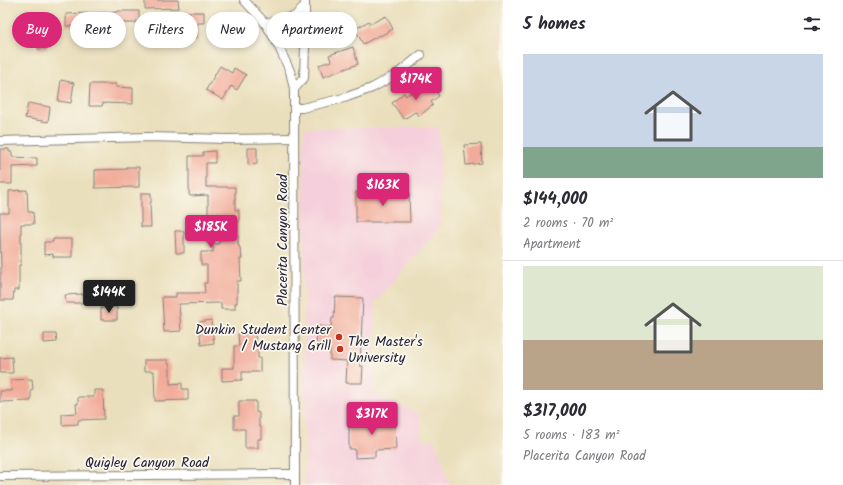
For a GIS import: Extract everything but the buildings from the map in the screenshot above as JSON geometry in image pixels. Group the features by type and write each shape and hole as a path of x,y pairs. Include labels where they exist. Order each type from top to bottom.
{"street":[{"name":"Placerita Canyon Road","path":"244,0 265,23 276,41 286,59 294,89 295,485"},
{"path":"265,23 295,16 305,3"},
{"path":"294,89 304,78 306,45 305,3"},
{"path":"294,108 302,108 344,98 372,88 397,74 421,55"},
{"path":"0,141 148,137 228,139 294,138"},
{"name":"Quigley Canyon Road","path":"0,476 295,474"}],"shaded area":[{"name":"The Master's University","path":"439,127 441,225 375,303 374,394 420,414 421,439 435,441 450,485 177,485 305,484 304,128"}],"place":[{"name":"Dunkin Student Center / Mustang Grill","path":"339,337"},
{"name":"The Master's University","path":"340,349"}]}
